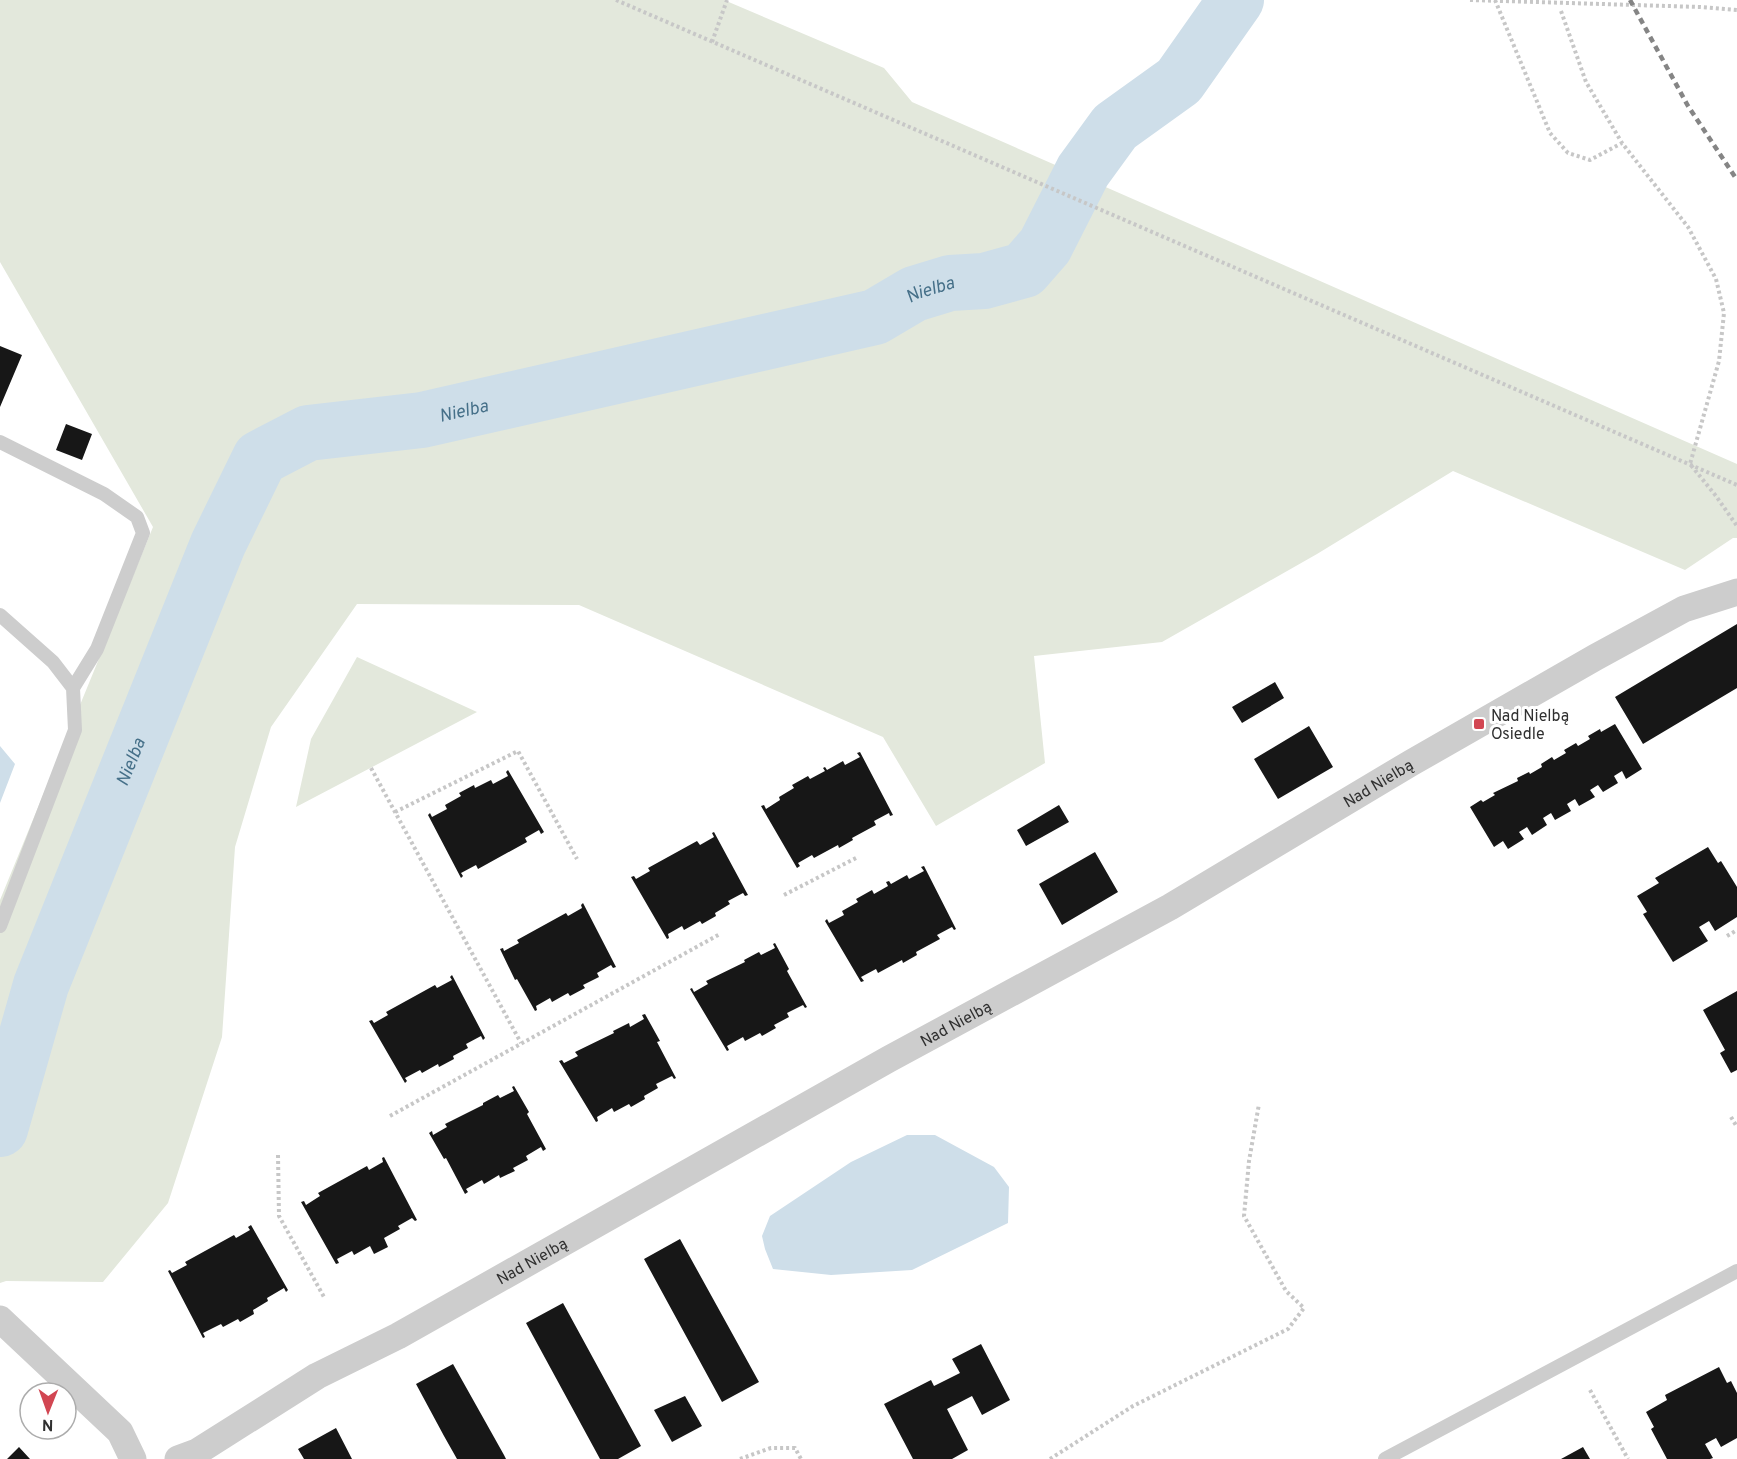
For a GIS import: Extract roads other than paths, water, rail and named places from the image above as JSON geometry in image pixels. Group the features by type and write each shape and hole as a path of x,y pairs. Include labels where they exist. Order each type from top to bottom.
{"street":[{"name":"Nad Nielbą","path":"178,1459 197,1452 317,1376 398,1336 889,1059 1170,907 1411,763 1596,657 1684,609 1737,591"},
{"path":"0,1318 120,1432 133,1459"}],"lane":[{"path":"0,442 104,494 137,517 143,533 98,649 73,688"},
{"path":"0,615 53,662 73,688 75,730 0,926"},
{"path":"1385,1459 1737,1271"}],"waterway":[{"name":"Nielba","path":"0,1129 41,985 218,544 260,458 308,433 422,420 875,317 914,294 950,283 984,281 1024,270 1045,246 1083,171 1115,127 1179,81 1236,0"}],"railway":[{"path":"1630,0 1688,106 1737,180"}],"place":[{"name":"Nad Nielbą Osiedle","path":"1479,724"}]}
